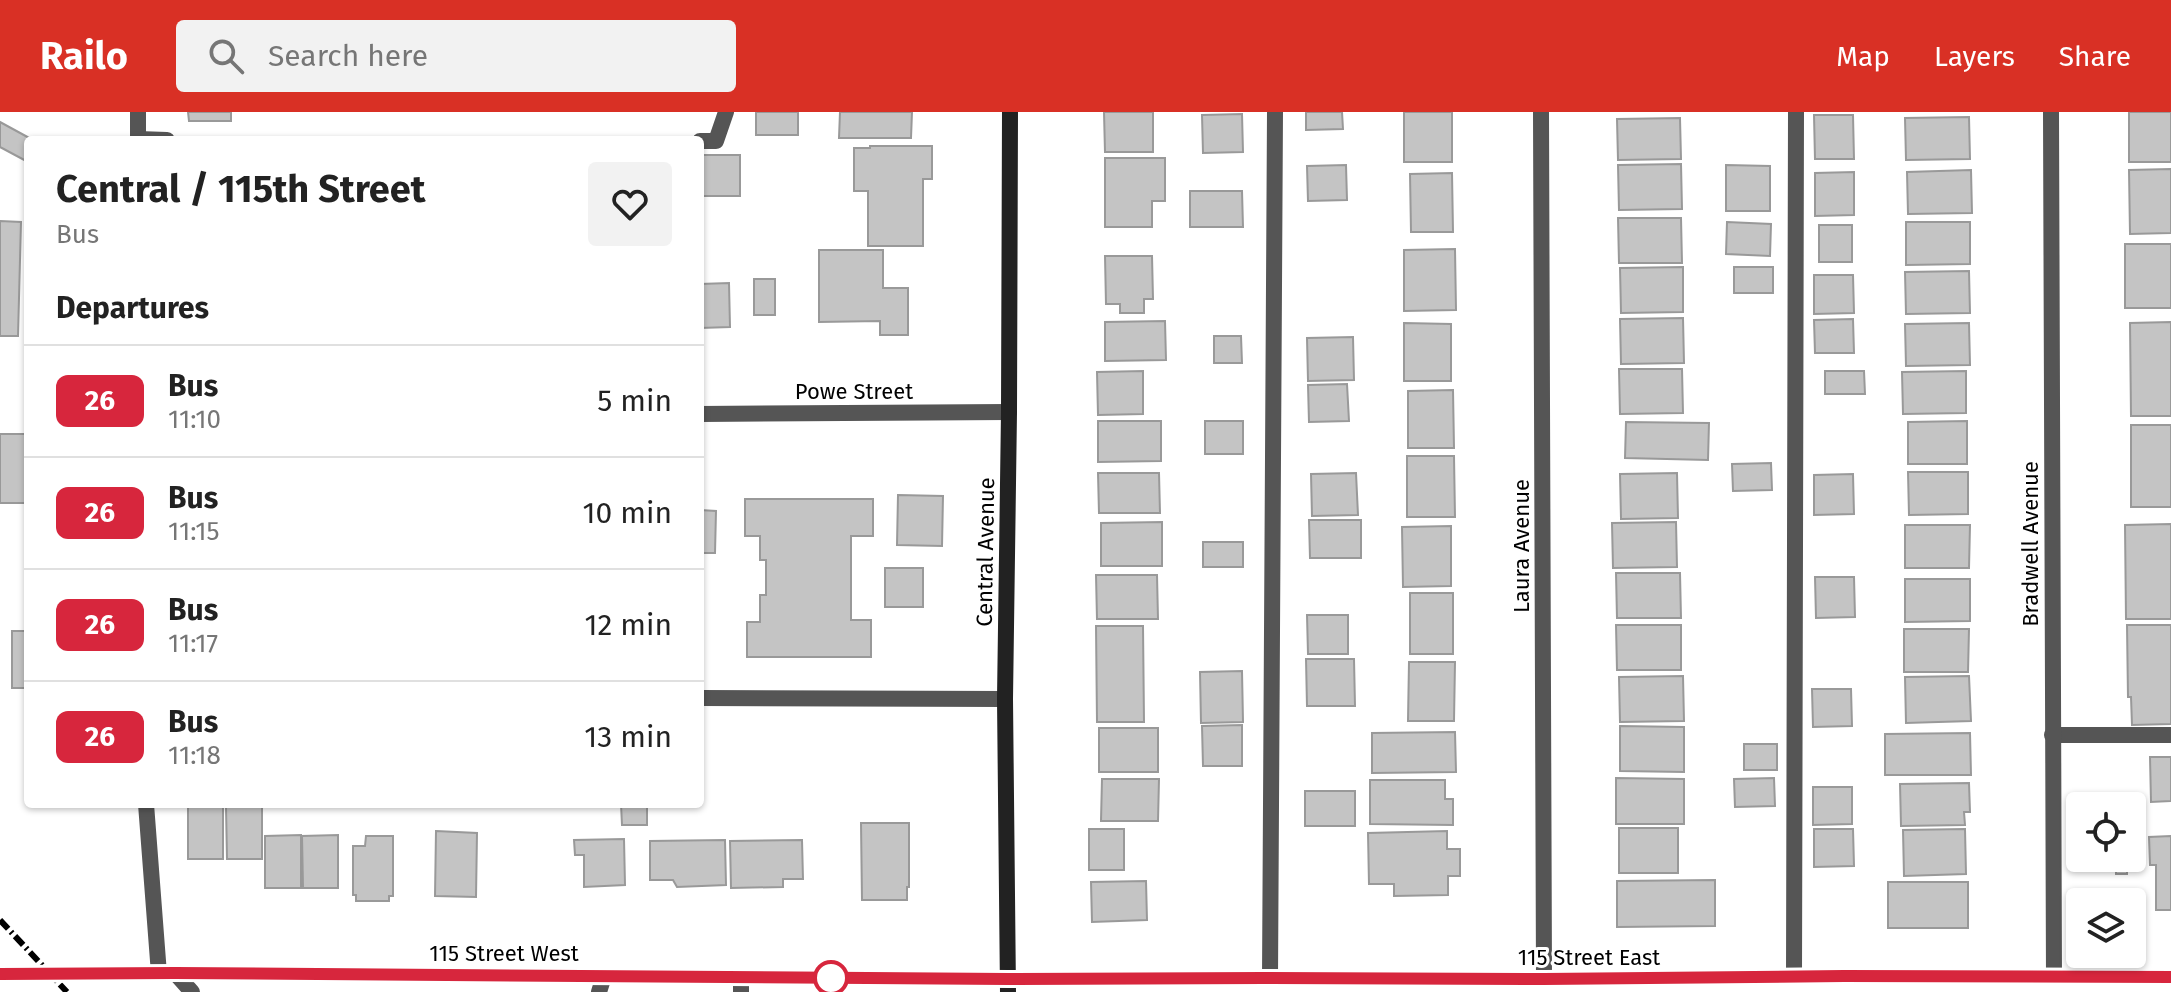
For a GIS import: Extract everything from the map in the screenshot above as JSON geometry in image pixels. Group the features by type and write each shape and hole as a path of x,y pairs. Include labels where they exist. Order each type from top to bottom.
{"street":[{"path":"138,112 138,136"},
{"path":"704,141 716,141 726,112"},
{"name":"Central Avenue","path":"1008,986 1005,699 1010,112"},
{"path":"1266,983 1275,112"},
{"name":"Laura Avenue","path":"1541,112 1544,979"},
{"path":"1794,977 1796,112"},
{"name":"Bradwell Avenue","path":"2051,112 2054,977"},
{"name":"Powe Street","path":"704,414 1009,412"},
{"path":"704,698 1005,699"},
{"path":"2052,735 2171,735"},
{"path":"146,808 167,973 192,992"},
{"name":"115 Street West","path":"0,974 167,973 602,984 1008,986"},
{"name":"115 Street East","path":"1008,986 1794,977 1844,984 2054,977 2171,977"}],"building":[{"path":"188,112 231,112 231,121 189,121"},
{"path":"756,112 798,112 798,135 756,135"},
{"path":"840,112 912,112 911,138 839,138"},
{"path":"1104,112 1153,112 1153,152 1105,152"},
{"path":"1306,112 1342,112 1343,129 1306,130"},
{"path":"1404,112 1452,112 1452,162 1404,162"},
{"path":"2129,112 2171,112 2171,162 2129,162"},
{"path":"1242,114 1243,152 1203,153 1202,115"},
{"path":"1814,115 1853,115 1854,159 1815,159"},
{"path":"1969,117 1970,159 1906,160 1905,118"},
{"path":"1680,118 1681,159 1618,160 1617,119"},
{"path":"0,122 26,136 24,160 0,147"},
{"path":"932,146 932,179 923,179 923,246 868,246 868,191 854,191 854,148"},
{"path":"704,155 740,155 740,196 704,196"},
{"path":"1105,158 1165,158 1165,201 1152,201 1152,227 1105,227"},
{"path":"1681,164 1682,209 1619,210 1618,165"},
{"path":"1346,165 1347,200 1308,201 1307,166"},
{"path":"1726,165 1770,166 1770,211 1726,211"},
{"path":"2171,169 2171,233 2130,234 2129,170"},
{"path":"1971,170 1972,213 1908,214 1907,172"},
{"path":"1854,172 1854,215 1815,216 1815,173"},
{"path":"1452,173 1453,232 1411,232 1410,174"},
{"path":"1190,191 1242,191 1243,227 1190,227"},
{"path":"1618,218 1681,218 1682,263 1619,263"},
{"path":"0,221 21,222 18,336 0,336"},
{"path":"1727,222 1771,224 1770,256 1726,254"},
{"path":"1906,222 1970,222 1970,264 1906,265"},
{"path":"1819,225 1852,225 1852,262 1819,262"},
{"path":"2125,244 2171,244 2171,308 2125,308"},
{"path":"1455,249 1456,310 1404,311 1404,250"},
{"path":"819,250 883,250 883,288 908,288 908,335 880,335 880,321 819,322"},
{"path":"1105,256 1152,256 1153,299 1144,299 1144,313 1120,313 1120,304 1106,304"},
{"path":"1683,267 1683,312 1621,313 1620,268"},
{"path":"1734,267 1773,267 1773,293 1734,293"},
{"path":"1969,271 1970,313 1906,314 1905,272"},
{"path":"1814,275 1853,275 1854,313 1814,314"},
{"path":"754,279 775,279 775,315 754,315"},
{"path":"729,283 730,327 704,328 704,284"},
{"path":"1683,318 1684,363 1621,364 1620,319"},
{"path":"1853,319 1854,353 1815,353 1814,320"},
{"path":"1165,321 1166,360 1105,361 1105,322"},
{"path":"2171,322 2171,416 2131,416 2130,323"},
{"path":"1404,323 1451,324 1451,381 1404,381"},
{"path":"1969,323 1970,365 1906,366 1905,324"},
{"path":"1214,336 1241,336 1242,363 1214,363"},
{"path":"1353,337 1354,380 1308,381 1307,338"},
{"path":"1619,369 1682,369 1683,413 1620,414"},
{"path":"1143,371 1143,414 1098,415 1097,372"},
{"path":"1825,371 1864,371 1865,394 1825,394"},
{"path":"1966,371 1966,413 1903,414 1902,372"},
{"path":"1347,384 1349,421 1309,422 1308,385"},
{"path":"1453,390 1454,448 1408,448 1408,391"},
{"path":"1098,421 1161,421 1161,461 1098,462"},
{"path":"1205,421 1243,421 1243,454 1205,454"},
{"path":"1967,421 1967,464 1908,464 1908,422"},
{"path":"1626,422 1709,423 1708,460 1625,458"},
{"path":"2131,425 2171,425 2171,507 2131,507"},
{"path":"0,434 24,434 24,503 0,503"},
{"path":"1407,456 1454,456 1455,517 1407,517"},
{"path":"1771,463 1772,490 1733,491 1732,464"},
{"path":"1908,472 1968,472 1968,514 1909,515"},
{"path":"1098,473 1159,473 1160,513 1099,513"},
{"path":"1356,473 1358,515 1312,516 1311,474"},
{"path":"1677,473 1678,518 1621,519 1620,474"},
{"path":"1853,474 1854,514 1814,515 1814,475"},
{"path":"898,495 943,496 942,546 897,545"},
{"path":"745,499 873,499 873,536 851,536 851,620 871,620 871,657 747,657 747,622 760,622 760,595 766,595 766,560 760,560 760,536 745,536"},
{"path":"704,510 716,511 715,553 704,553"},
{"path":"1309,520 1361,520 1361,558 1310,558"},
{"path":"1162,522 1162,566 1101,566 1101,523"},
{"path":"1676,522 1677,567 1613,568 1612,523"},
{"path":"2171,524 2171,619 2126,619 2125,525"},
{"path":"1905,525 1970,525 1969,568 1905,568"},
{"path":"1451,526 1451,586 1403,587 1402,527"},
{"path":"1203,542 1243,542 1243,567 1203,567"},
{"path":"885,568 923,568 923,607 885,607"},
{"path":"1616,573 1680,573 1681,618 1617,618"},
{"path":"1096,575 1157,575 1158,619 1097,619"},
{"path":"1815,577 1854,577 1855,617 1816,618"},
{"path":"1905,579 1970,579 1970,621 1905,622"},
{"path":"1410,593 1453,593 1453,654 1410,654"},
{"path":"1307,615 1348,615 1348,654 1308,654"},
{"path":"1616,625 1681,625 1681,670 1617,670"},
{"path":"2127,625 2171,625 2171,724 2132,725 2131,697 2128,697"},
{"path":"1096,626 1143,626 1144,722 1097,722"},
{"path":"1904,629 1969,629 1968,672 1904,672"},
{"path":"12,631 24,631 24,688 12,688"},
{"path":"1306,659 1354,659 1355,706 1307,706"},
{"path":"1409,662 1455,662 1454,721 1408,721"},
{"path":"1242,671 1243,722 1201,723 1200,672"},
{"path":"1683,676 1684,721 1620,722 1619,677"},
{"path":"1969,676 1971,721 1906,723 1905,677"},
{"path":"1812,689 1851,689 1852,726 1813,727"},
{"path":"1242,725 1242,766 1203,766 1202,726"},
{"path":"1620,726 1684,727 1684,772 1620,771"},
{"path":"1099,728 1158,728 1158,772 1099,772"},
{"path":"1455,732 1456,772 1372,773 1372,733"},
{"path":"1970,733 1971,775 1885,775 1885,734"},
{"path":"1744,744 1777,744 1777,770 1744,770"},
{"path":"2150,757 2171,757 2171,801 2151,802"},
{"path":"1616,778 1684,779 1684,824 1616,824"},
{"path":"1774,778 1775,806 1735,807 1734,779"},
{"path":"1102,779 1159,779 1158,821 1101,821"},
{"path":"1370,780 1445,780 1445,799 1453,799 1453,825 1370,824"},
{"path":"1969,783 1970,812 1964,812 1965,825 1901,826 1900,784"},
{"path":"1813,787 1852,787 1852,824 1813,825"},
{"path":"1305,791 1355,791 1355,826 1305,826"},
{"path":"188,808 223,808 223,859 188,859"},
{"path":"226,808 262,808 262,859 227,859"},
{"path":"621,808 647,808 647,825 622,825"},
{"path":"861,823 909,823 907,900 862,900"},
{"path":"1619,828 1678,828 1678,873 1619,873"},
{"path":"1089,829 1124,829 1124,870 1089,870"},
{"path":"1814,829 1853,829 1854,866 1814,867"},
{"path":"1965,829 1966,874 1904,876 1903,830"},
{"path":"436,831 477,833 476,897 435,896"},
{"path":"1447,831 1447,849 1460,849 1460,876 1448,876 1448,895 1394,896 1394,884 1369,884 1368,833"},
{"path":"301,835 301,888 265,888 265,836"},
{"path":"338,835 338,888 303,888 302,836"},
{"path":"366,836 393,836 393,896 389,896 389,901 356,901 356,895 353,895 353,846 365,846"},
{"path":"2171,836 2171,910 2156,910 2156,865 2150,865 2149,837"},
{"path":"624,839 625,885 584,887 584,855 575,855 574,840"},
{"path":"725,840 726,885 677,887 673,880 650,880 650,841"},
{"path":"802,840 803,879 783,879 783,887 731,888 730,841"},
{"path":"1715,880 1715,926 1617,927 1617,881"},
{"path":"1146,881 1147,920 1092,922 1091,882"},
{"path":"1888,882 1968,882 1968,928 1888,928"}],"railway":[{"path":"0,920 67,992"}],"bus line":[{"name":"26","path":"0,974 1008,979 2171,977"}]}
